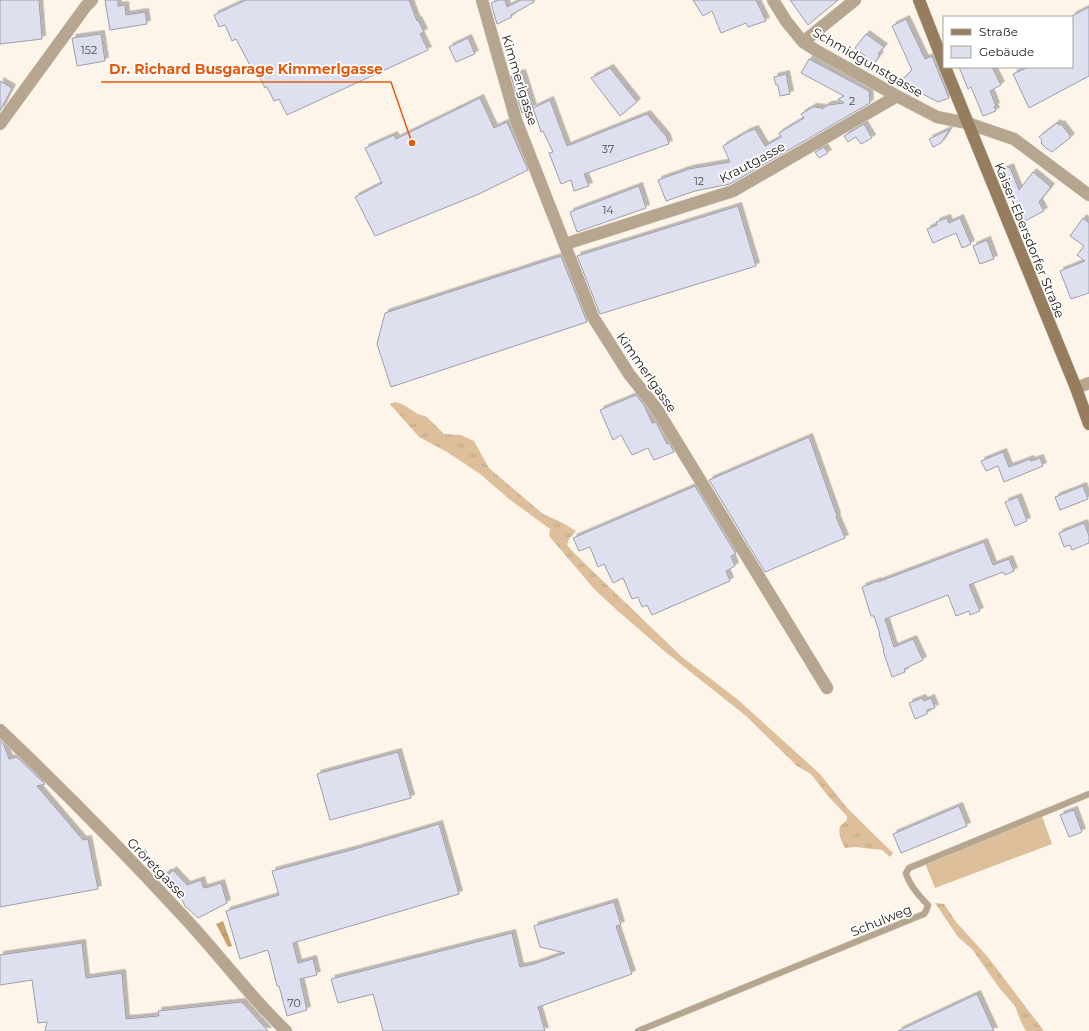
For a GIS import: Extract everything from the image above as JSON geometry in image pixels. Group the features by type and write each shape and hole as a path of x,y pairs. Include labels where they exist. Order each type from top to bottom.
{"main road":[{"path":"919,0 943,61"},
{"name":"Kaiser-Ebersdorfer Straße","path":"945,68 1076,388 1089,424"}],"street":[{"path":"0,124 86,6 92,0"},
{"name":"Kimmerlgasse","path":"482,0 516,120 593,317 628,374 656,408 828,688"},
{"name":"Schmidgunstgasse","path":"774,0 786,21 803,42 897,96 937,117 967,123 1014,139 1089,196"},
{"path":"803,42 855,0"},
{"name":"Krautgasse","path":"565,244 733,191 897,96"},
{"path":"1076,388 1089,383"},
{"name":"Gröretgasse","path":"0,730 62,790 184,916 266,1012 286,1031"}],"lane":[{"name":"Schulweg","path":"638,1031 924,914 928,905 914,889 907,877 906,872 909,868 1089,794"}],"green space":[{"path":"395,402 427,417 444,434 461,435 474,441 489,468 543,514 576,531 569,539 567,545 576,555 682,657 736,698 820,774 848,809 893,853 890,857 882,850 855,847 845,848 840,837 839,829 840,826 847,820 847,816 828,796 811,774 797,766 746,716 663,650 595,590 549,536 550,529 509,499 480,474 447,452 419,437 390,404"},
{"path":"1042,816 1052,844 935,888 925,863"},
{"path":"935,903 944,904 956,922 987,956 1044,1031 1026,1031 1015,1006 1000,989 972,949 958,937"}],"water":[{"path":"223,921 232,946 228,947 216,924"}],"building":[{"path":"0,0 39,0 42,39 0,44"},
{"path":"105,0 118,0 118,6 125,5 126,15 145,12 147,24 110,30"},
{"path":"246,0 409,0 417,21 418,20 424,32 420,34 428,50 287,115 279,99 274,101 267,87 265,88 256,70 253,71 236,39 232,41 225,25 219,27 214,15"},
{"path":"499,0 505,0 507,7 521,0 533,0 534,2 511,15 512,17 497,24 491,3"},
{"path":"693,0 756,0 766,21 748,27 746,23 721,33 712,11 703,16"},
{"path":"790,0 838,0 808,25"},
{"path":"1089,7 1089,76 1029,108 1013,74 1026,68 1073,68 1072,16"},
{"path":"906,19 925,59 932,56 949,98 938,102 900,82 912,70 892,26"},
{"path":"101,34 105,61 77,66 72,38"},
{"path":"866,34 884,47 878,54 880,55 871,67 862,60 865,56 855,48"},
{"path":"468,38 475,54 456,62 449,47"},
{"path":"809,59 869,91 870,103 730,184 695,191 666,201 658,180 689,169 730,162 723,146 747,132 755,129 765,146 781,137 779,133 804,118 801,114 813,107 821,107 822,109 828,105 844,103 838,99 844,96 801,73"},
{"path":"610,68 637,102 620,116 591,78"},
{"path":"959,68 992,68 1001,85 990,91 996,106 994,107 996,111 983,116 971,87 968,89"},
{"path":"522,73 533,108 522,113 511,76"},
{"path":"786,74 790,94 780,96 778,85 776,85 774,77"},
{"path":"0,81 12,88 0,111"},
{"path":"480,98 494,128 507,122 528,170 479,194 375,236 355,197 382,183 365,148 394,135 396,139"},
{"path":"550,100 567,146 647,114 666,136 669,144 584,174 589,186 574,191 571,180 561,184 549,153 553,152 543,131 541,132 533,108"},
{"path":"1057,123 1059,125 1061,124 1071,137 1052,152 1041,143 1042,140 1039,137"},
{"path":"864,124 872,138 861,144 856,137 848,142 844,136"},
{"path":"950,129 941,143 933,147 929,139"},
{"path":"824,147 828,153 819,158 815,152"},
{"path":"1010,167 1019,190 1033,172 1051,187 1039,202 1044,211 1021,223 1001,171"},
{"path":"639,186 646,208 577,232 570,212"},
{"path":"738,206 756,266 600,314 577,256"},
{"path":"947,218 949,223 960,218 971,244 962,248 956,233 933,243 927,229 937,225 936,222"},
{"path":"1083,218 1089,223 1089,293 1071,299 1060,271 1085,261 1077,255 1084,246 1070,236"},
{"path":"987,240 994,259 980,264 973,246"},
{"path":"561,256 587,322 391,387 377,344 385,313"},
{"path":"636,395 644,405 652,423 656,422 667,444 669,443 674,452 654,460 648,448 632,455 621,435 613,440 600,410"},
{"path":"809,437 837,516 836,517 845,538 765,572 709,480"},
{"path":"1003,452 1009,467 1030,459 1031,461 1040,458 1043,466 1004,482 998,466 986,471 981,461"},
{"path":"695,486 736,554 731,556 735,566 726,571 730,581 652,615 647,605 642,607 638,597 632,599 623,578 613,583 604,564 598,567 590,547 579,551 573,538"},
{"path":"1083,486 1088,499 1060,510 1055,497"},
{"path":"1018,497 1027,521 1015,526 1005,502"},
{"path":"1084,523 1089,536 1089,543 1072,550 1070,545 1064,547 1059,533"},
{"path":"984,542 993,565 1009,559 1014,571 1005,575 1003,572 969,585 980,611 970,615 969,611 956,616 948,595 885,619 894,647 913,639 923,660 904,669 905,672 892,677 883,651 880,634 874,616 871,616 862,587"},
{"path":"922,698 924,701 931,698 935,708 927,710 927,714 915,719 909,703"},
{"path":"0,740 4,745 9,759 17,757 45,784 37,786 83,840 88,839 98,889 0,907"},
{"path":"398,752 411,798 330,820 317,774"},
{"path":"959,806 967,826 901,853 893,834"},
{"path":"1074,810 1082,832 1069,837 1060,815"},
{"path":"439,824 459,894 293,943 298,963 313,959 317,975 300,979 307,1010 287,1016 279,986 277,986 268,950 240,959 226,911 279,895 272,871 355,849"},
{"path":"173,870 187,885 201,880 203,887 205,888 221,883 227,903 198,918 185,906 179,894 176,895 160,879 168,872 169,874"},
{"path":"614,902 621,925 616,926 632,974 538,1007 545,1031 383,1031 373,994 338,1003 331,979 512,933 520,967 534,964 565,953 540,947 534,926"},
{"path":"82,943 86,978 122,973 126,1019 159,1016 158,1011 242,1002 268,1031 45,1031 47,1022 38,1023 32,980 0,985 0,955"},
{"path":"977,994 994,1031 898,1031"}],"place":[{"name":"Dr. Richard Busgarage Kimmerlgasse","path":"412,143"}]}
